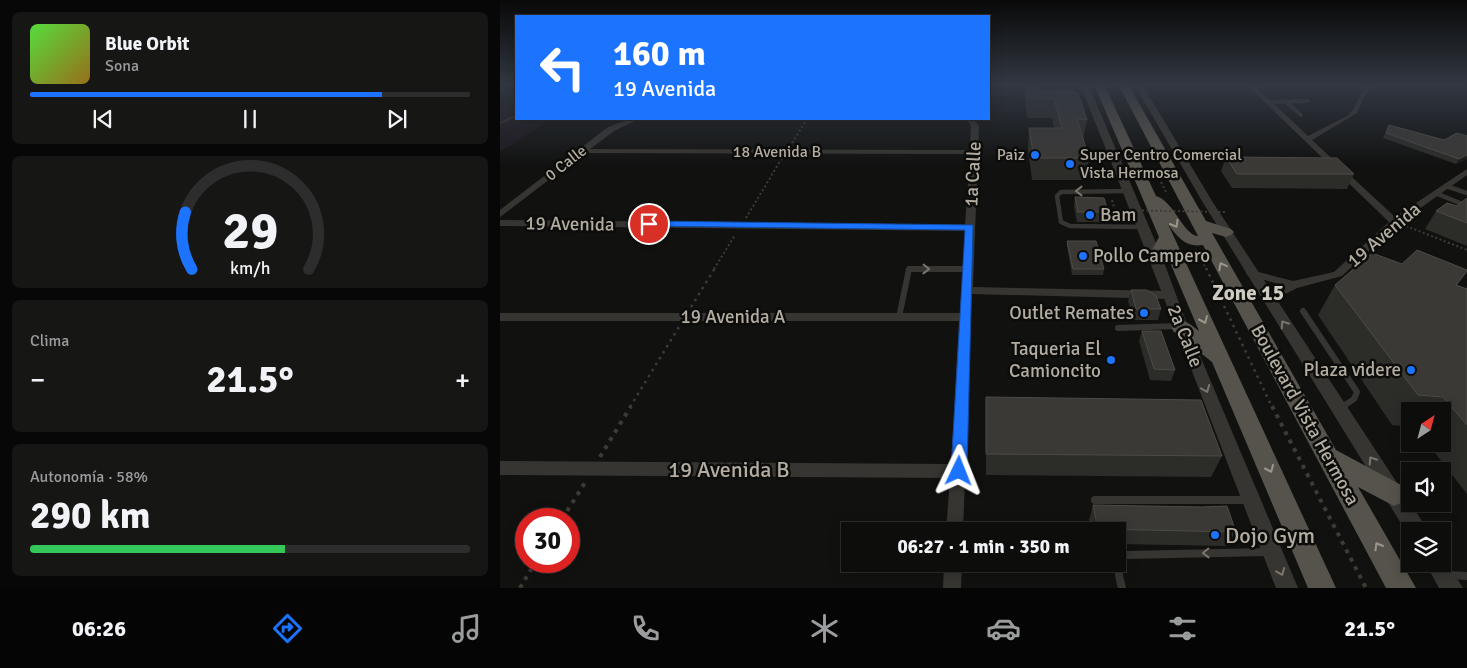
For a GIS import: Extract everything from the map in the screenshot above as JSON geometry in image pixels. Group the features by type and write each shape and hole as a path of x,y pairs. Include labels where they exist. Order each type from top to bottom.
{"main road":[{"name":"Boulevard Vista Hermosa","path":"1116,111 1122,137 1322,588"},
{"name":"Boulevard Vista Hermosa","path":"1123,111 1154,132 1200,234 1402,588"},
{"path":"1149,195 1167,212 1181,234 1226,232"},
{"path":"1156,257 1166,238"},
{"path":"1180,326 1221,359"},
{"path":"1327,457 1394,494"}],"street":[{"name":"2a Calle","path":"1116,111 1128,191 1156,257 1180,326 1287,588"},
{"path":"1148,111 1154,132 1226,232 1411,522"},
{"path":"1278,111 1395,222"},
{"path":"1308,139 1356,111"},
{"name":"0 Calle","path":"500,214 611,129 634,120"},
{"name":"1a Calle","path":"956,522 975,126 971,120"},
{"name":"18 Avenida B","path":"581,151 974,152"},
{"name":"19 Avenida","path":"1268,298 1279,290 1338,274 1395,222 1467,170"},
{"name":"19 Avenida","path":"500,223 970,228"},
{"path":"1251,272 1294,285"},
{"path":"967,290 1169,295"},
{"name":"19 Avenida A","path":"500,317 966,317"},
{"name":"19 Avenida B","path":"500,468 959,471"},
{"path":"952,588 953,572"}],"lane":[{"path":"1297,111 1301,115"},
{"path":"1446,186 1467,193"},
{"path":"1128,191 1060,192 1057,196 1057,202 1061,222 1070,226 1143,227"},
{"path":"1435,194 1467,206"},
{"path":"899,317 909,268 968,269"},
{"path":"1303,312 1357,392 1354,400 1339,410"},
{"path":"1118,328 1180,326"},
{"path":"1095,500 1251,500"},
{"path":"1122,588 1118,562 1120,558 1126,555 1272,551"},
{"path":"1444,576 1467,576"}],"path":[{"path":"1156,163 1156,175 1169,199"},
{"path":"1111,197 1115,210 1225,212"},
{"path":"1174,206 1178,214"},
{"path":"1395,222 1467,250"},
{"path":"1200,234 1250,364 1366,588"},
{"path":"520,588 529,573"}],"shaded area":[{"path":"500,111 515,111 515,120 549,120 509,147 500,151"}],"building":[{"path":"1057,111 1084,111 1087,120 1077,119 1089,158 1034,158 1029,128 1062,128"},
{"path":"1389,125 1444,140 1457,133 1467,136 1467,155 1459,159 1386,133"},
{"path":"1226,157 1337,158 1354,174 1237,174"},
{"path":"1075,197 1104,198 1108,212 1078,212"},
{"path":"1467,198 1467,223 1436,211 1447,203 1457,206"},
{"name":"Pollo Campero","path":"1067,241 1096,241 1104,269 1073,269"},
{"path":"1417,250 1467,270 1456,285 1467,289 1467,425 1451,406 1451,402 1447,402 1443,397 1418,395 1335,285 1372,253 1402,264"},
{"path":"1131,290 1147,290 1156,296 1161,309 1136,309"},
{"path":"1142,331 1161,331 1175,370 1154,369"},
{"path":"986,397 1201,400 1222,456 986,454"},
{"path":"1093,505 1227,506 1236,532 1126,530 1126,522 1097,522"}],"waterway":[{"path":"500,123 515,116"}],"place":[{"name":"Paiz","path":"1035,155"},
{"name":"Super Centro Comercial Vista Hermosa","path":"1070,164"},
{"name":"Bam","path":"1090,215"},
{"name":"Pollo Campero","path":"1083,256"},
{"name":"Outlet Remates","path":"1144,313"},
{"name":"Taqueria El Camioncito","path":"1111,360"},
{"name":"Plaza videre","path":"1411,370"},
{"name":"Dojo Gym","path":"1215,535"}],"district":[{"name":"Zone 15","path":"1248,293"}],"route":[{"path":"649,224 970,228 959,471"}]}
